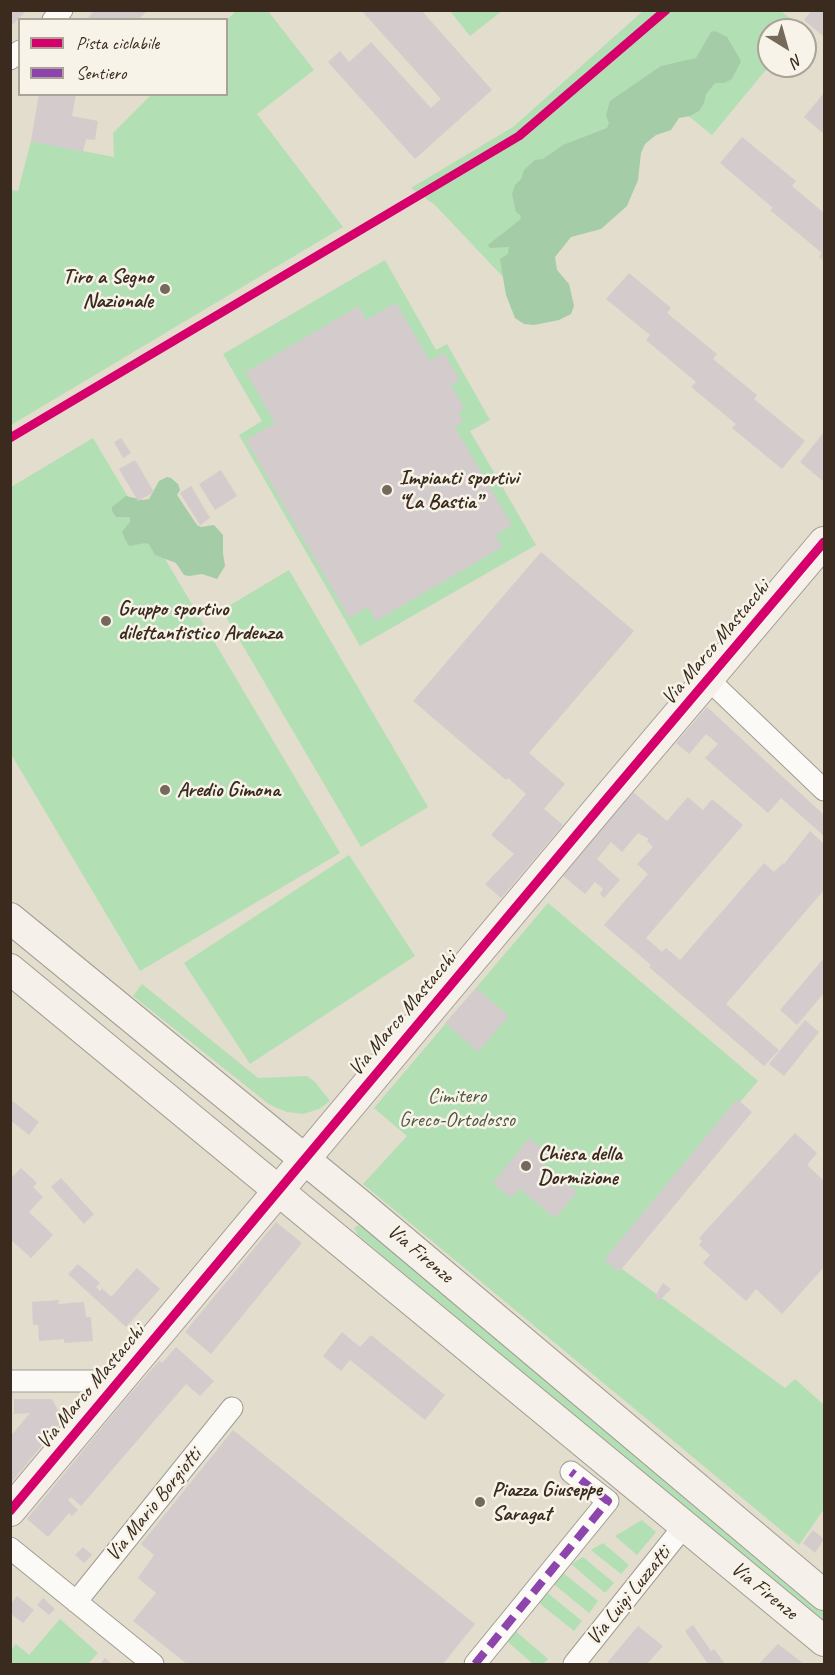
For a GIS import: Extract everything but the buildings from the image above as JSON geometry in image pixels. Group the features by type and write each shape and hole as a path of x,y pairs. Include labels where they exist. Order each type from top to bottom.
{"main road":[{"name":"Via Marco Mastacchi","path":"10,1510 601,805 709,681 825,542"},
{"name":"Via Firenze","path":"10,918 305,1159 825,1595"},
{"name":"Via Firenze","path":"10,969 825,1641"}],"street":[{"path":"709,681 825,790"},
{"path":"10,1381 119,1381"},
{"name":"Via Mario Borgiotti","path":"76,1602 232,1408"},
{"path":"475,1665 608,1501 571,1472"},
{"name":"Via Luigi Luzzatti","path":"574,1665 684,1526"},
{"path":"10,1548 153,1665"}],"green space":[{"path":"236,11 268,11 314,70 257,114 343,227 11,425 10,190 18,191 31,141 114,157 113,133 150,96 228,96 228,19"},
{"path":"450,11 502,11 470,36"},
{"path":"643,11 781,11 790,18 757,18 757,78 759,78 712,135 670,101 505,279 435,205 411,188 513,127"},
{"path":"715,31 727,37 741,61 732,79 724,83 715,83 706,94 699,111 679,118 671,130 656,135 645,144 641,153 638,180 627,206 601,229 571,237 555,257 557,270 569,284 574,306 571,314 559,320 534,325 524,324 515,318 506,295 500,259 508,254 509,247 490,248 488,245 521,219 516,212 512,194 524,170 535,160 543,159 563,145 607,128 609,123 606,115 610,101 661,66 696,58 711,32"},
{"name":"Impianti sportivi “La Bastia”","path":"385,260 436,350 447,344 490,420 470,431 536,545 360,646 239,435 262,421 223,354"},
{"name":"Gruppo sportivo dilettantistico Ardenza","path":"93,438 340,853 140,971 11,754 11,487"},
{"path":"167,477 178,484 180,490 177,495 197,525 201,527 214,525 223,535 225,566 217,579 202,574 184,575 176,563 155,555 149,544 129,546 125,539 122,532 130,522 130,517 116,517 112,507 126,496 149,499 159,481"},
{"path":"289,570 428,807 361,847 222,610"},
{"path":"349,855 415,956 250,1064 184,963"},
{"name":"Cimitero Greco-Ortodosso","path":"548,903 758,1081 607,1258 785,1388 795,1379 824,1405 824,1509 799,1545 363,1184 407,1136 374,1108"},
{"path":"142,984 258,1078 307,1076 315,1082 330,1101 319,1109 303,1114 287,1112 270,1105 133,996"},
{"path":"361,1224 824,1605 824,1625 358,1235 354,1228"},
{"path":"642,1520 656,1532 637,1555 615,1536"},
{"path":"603,1543 629,1565 621,1574 591,1550"},
{"path":"583,1557 614,1583 605,1593 571,1564"},
{"path":"562,1572 598,1601 589,1613 550,1581"},
{"path":"544,1590 582,1621 574,1631 533,1598"},
{"path":"60,1619 98,1653 88,1664 11,1664 11,1650 16,1644 29,1655"},
{"path":"511,1627 548,1659 543,1664 533,1664 502,1637"}],"marked path":[{"path":"475,1664 608,1501 571,1472"}],"cycle path":[{"path":"10,438 519,136 666,10"},
{"path":"10,1511 824,542"}],"place":[{"name":"Tiro a Segno Nazionale","path":"165,289"},
{"name":"Impianti sportivi “La Bastia”","path":"387,490"},
{"name":"Gruppo sportivo dilettantistico Ardenza","path":"106,621"},
{"name":"Aredio Gimona","path":"165,790"},
{"name":"Chiesa della Dormizione","path":"526,1166"},
{"name":"Piazza Giuseppe Saragat","path":"480,1502"}]}
